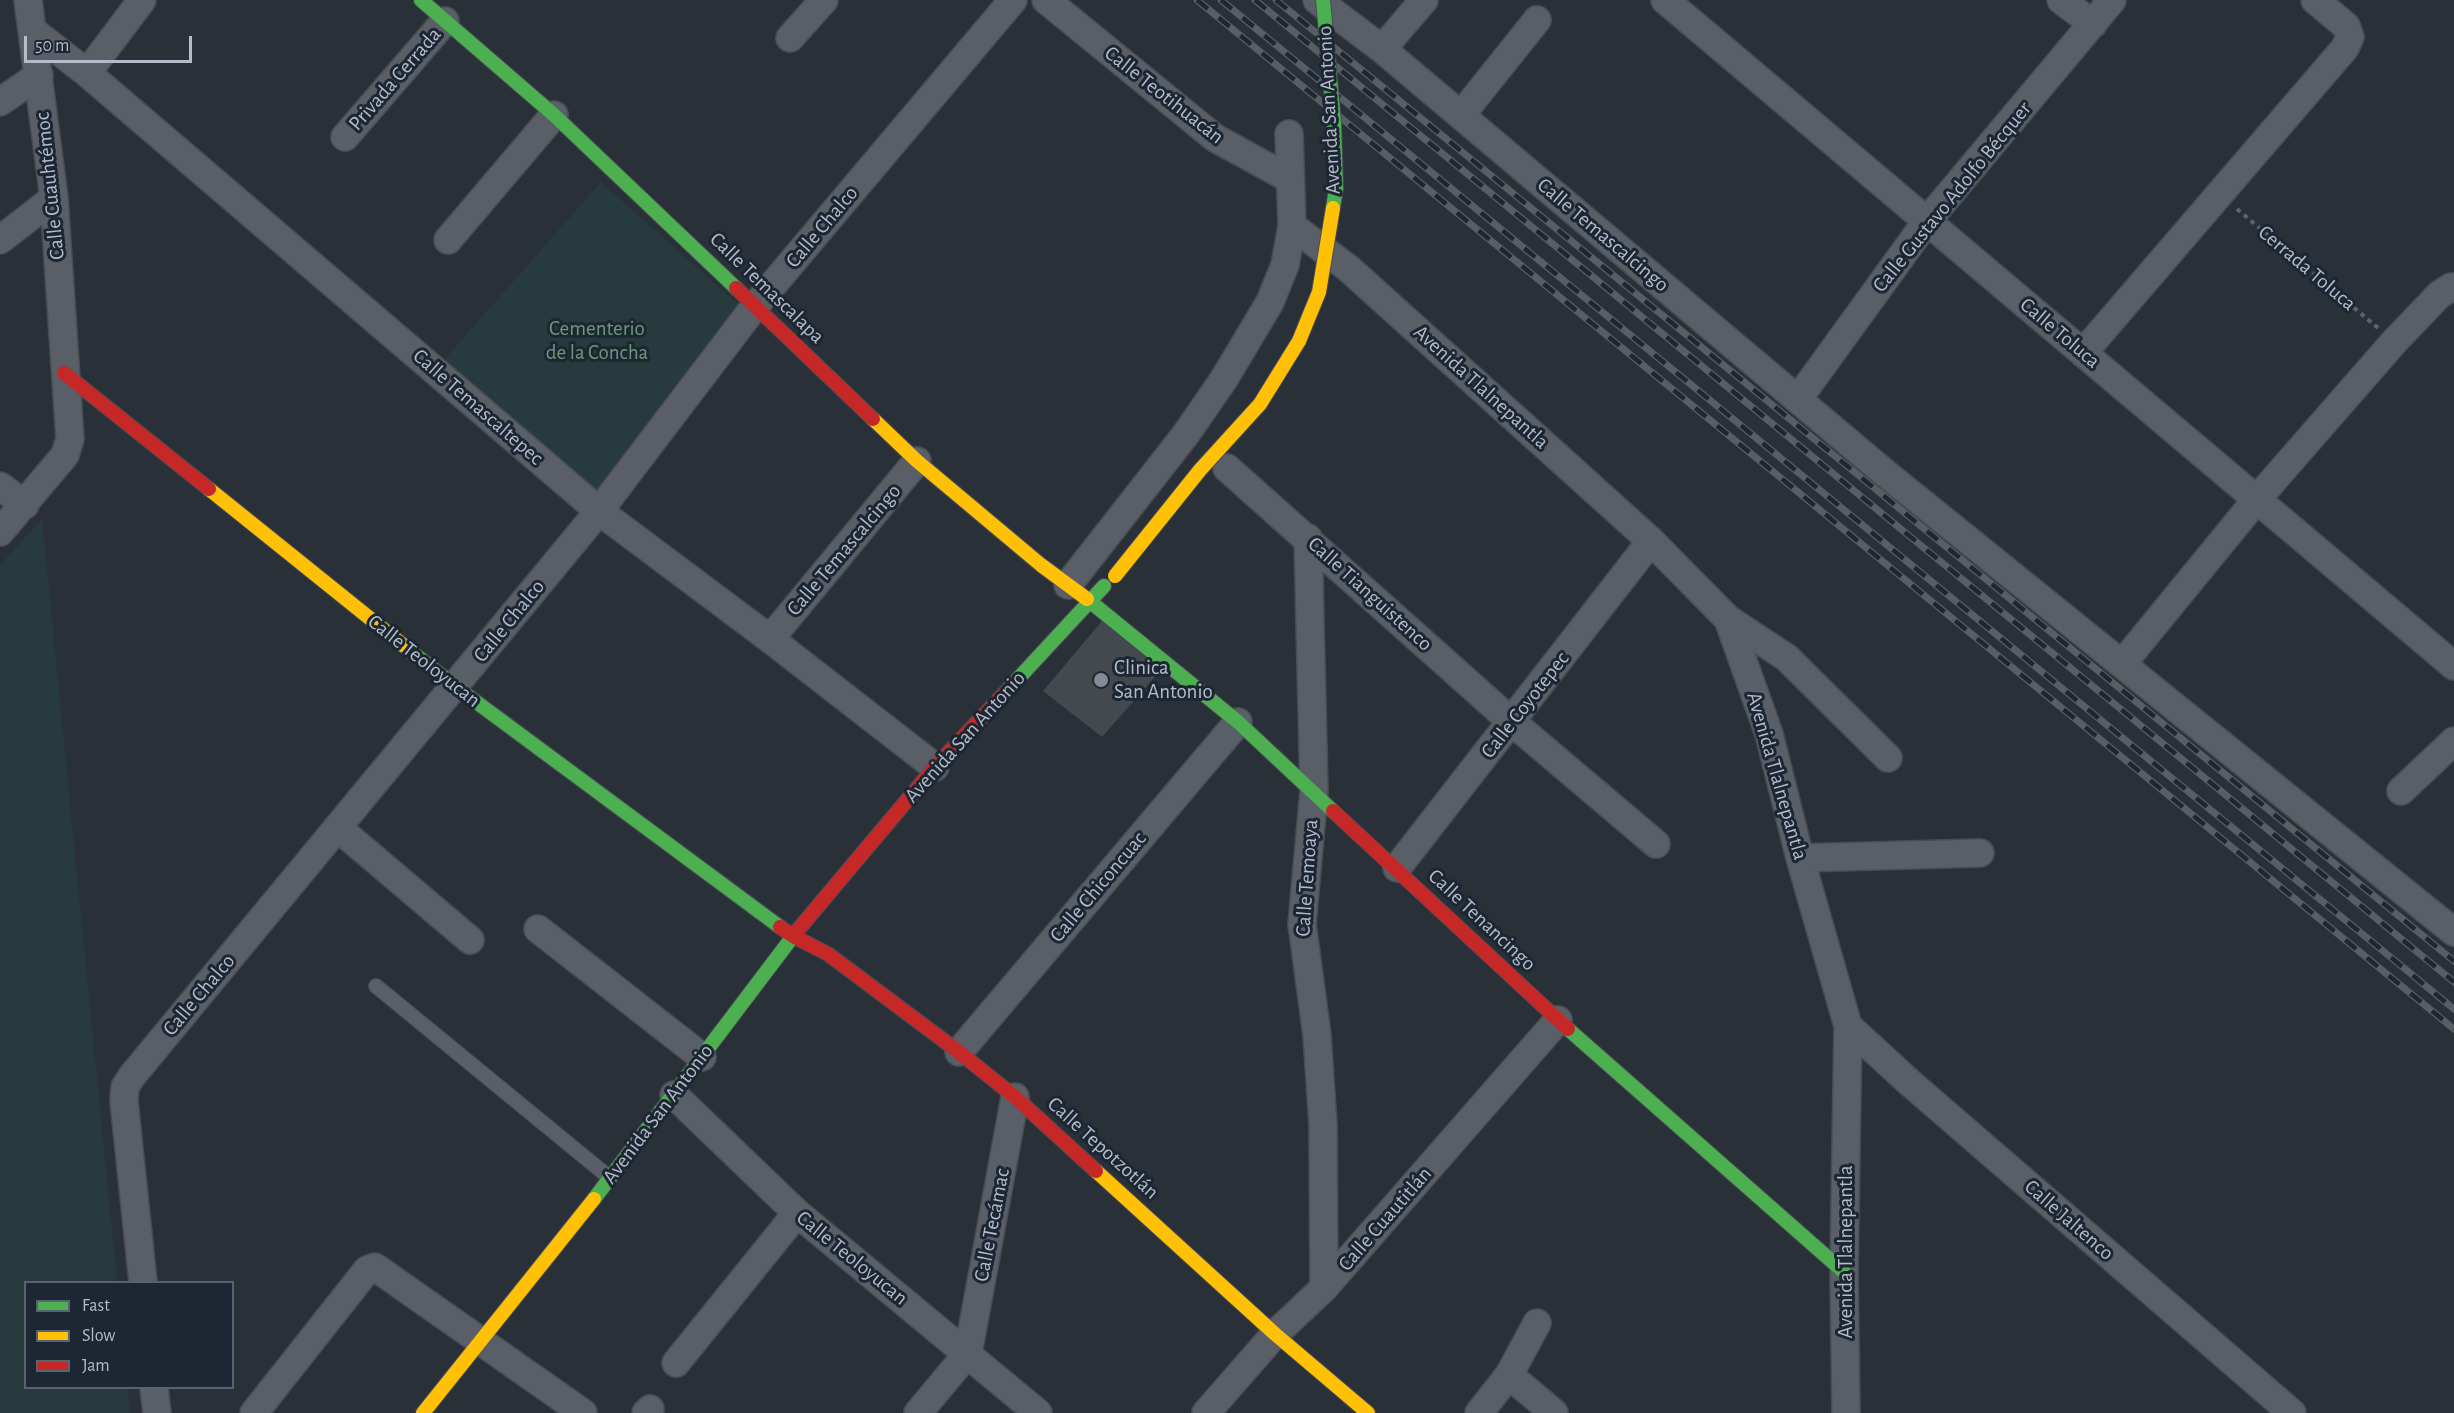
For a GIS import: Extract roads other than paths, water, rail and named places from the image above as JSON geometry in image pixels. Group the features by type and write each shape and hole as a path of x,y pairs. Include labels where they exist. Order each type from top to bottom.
{"street":[{"name":"Calle Cuauhtémoc","path":"25,505 69,447 54,198 28,0"},
{"path":"87,73 141,0"},
{"path":"790,38 824,0"},
{"name":"Calle Chalco","path":"143,1281 123,1101 125,1087 599,511 755,306 1013,0"},
{"name":"Calle Teotihuacán","path":"1046,0 1215,138 1290,179"},
{"name":"Calle Temascalcingo","path":"1317,0 1382,49 1885,473 2454,932"},
{"name":"Avenida San Antonio","path":"423,1413 610,1178 793,936 935,767 1114,576 1200,470 1260,404 1299,341 1319,292 1330,234 1336,189 1334,123 1323,0"},
{"path":"1382,49 1424,0"},
{"name":"Calle Toluca","path":"1665,0 2454,666"},
{"path":"2061,0 2093,24"},
{"name":"Calle Gustavo Adolfo Bécquer","path":"1798,399 1927,221 2112,0"},
{"path":"2084,353 2345,48 2350,36 2346,26 2315,0"},
{"name":"Calle Temascalapa","path":"431,7 554,115 917,461 1041,565 1090,601"},
{"name":"Privada Cerrada","path":"345,137 431,7"},
{"path":"1461,115 1537,20"},
{"name":"Calle Temascaltepec","path":"33,31 87,73 599,511 770,639 935,767"},
{"path":"0,102 39,75"},
{"path":"448,240 554,115"},
{"name":"Avenida San Antonio","path":"1068,585 1186,434 1224,380 1270,302 1285,265 1292,226 1289,134"},
{"path":"0,240 54,198"},
{"name":"Avenida Tlalnepantla","path":"1292,226 1348,268 1651,541 1728,619 1769,734 1800,858 1848,1026 1844,1272 1846,1413"},
{"path":"2122,664 2257,499 2394,342 2439,295 2454,287"},
{"name":"Calle Teoloyucan","path":"64,373 456,687 793,936"},
{"name":"Calle Temascalcingo","path":"770,639 917,461"},
{"name":"Calle Tianguistenco","path":"1227,468 1512,722 1656,844"},
{"path":"0,486 25,505 0,532"},
{"name":"Calle Temoaya","path":"1308,538 1314,790 1302,924 1303,948 1317,1035 1323,1125 1324,1288"},
{"name":"Calle Coyotepec","path":"1397,868 1651,541"},
{"name":"Calle Tenancingo","path":"1090,601 1238,722 1314,790 1558,1020 1844,1272"},
{"path":"1728,619 1787,658 1888,758"},
{"name":"Calle Chiconcuac","path":"958,1052 1238,722"},
{"path":"2401,791 2454,741"},
{"path":"338,828 470,940"},
{"path":"1800,858 1980,853"},
{"path":"538,928 702,1057"},
{"name":"Calle Tepotzotlán","path":"793,936 828,954 1016,1097 1275,1334 1368,1413"},
{"name":"Calle Cuautitlán","path":"1206,1413 1275,1334 1324,1288 1558,1020"},
{"name":"Calle Jaltenco","path":"1848,1026 1918,1090 2292,1413"},
{"name":"Calle Teoloyucan","path":"674,1095 796,1213 1038,1413"},
{"name":"Calle Tecámac","path":"968,1353 1016,1097"},
{"path":"676,1363 796,1213"},
{"path":"254,1413 367,1270 375,1267 386,1272 583,1413"},
{"path":"1479,1413 1509,1375 1537,1323"},
{"path":"918,1413 968,1353"},
{"path":"1509,1375 1554,1413"},
{"path":"154,1389 157,1413"}],"lane":[{"path":"376,986 610,1178"}],"railway":[{"path":"1197,0 2454,1029"},
{"path":"1221,0 2454,1009"},
{"path":"1255,0 2454,982"},
{"path":"1276,0 2454,961"}],"place":[{"name":"Clinica San Antonio","path":"1101,680"}],"park label":[{"name":"Cementerio de la Concha","path":"597,341"}]}
